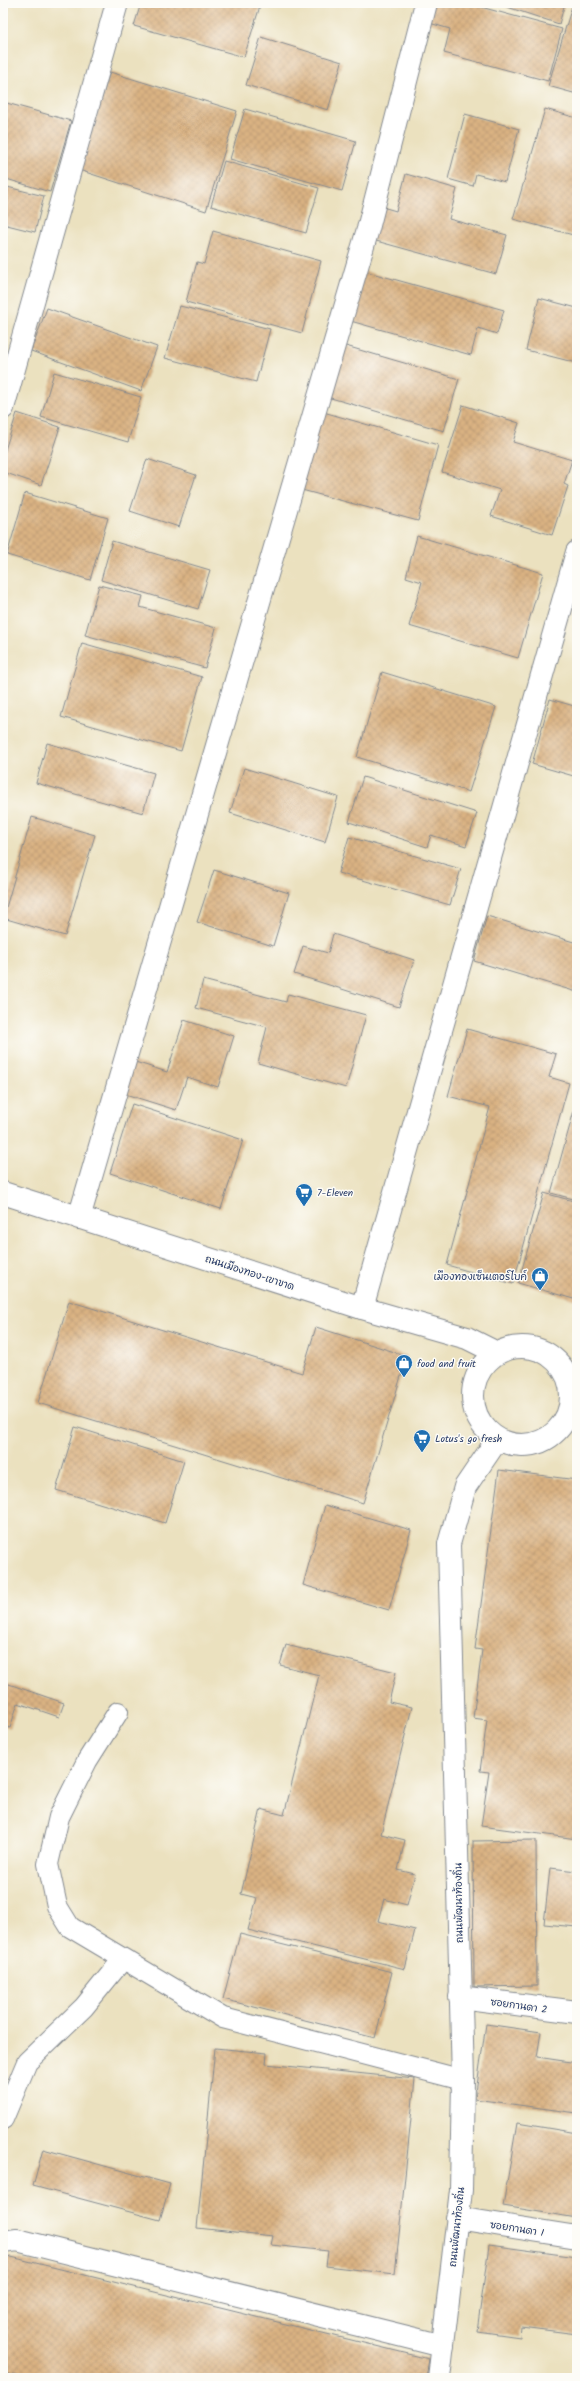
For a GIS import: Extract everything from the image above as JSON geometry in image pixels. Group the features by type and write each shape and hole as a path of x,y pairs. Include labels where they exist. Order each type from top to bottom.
{"street":[{"path":"3,408 117,3"},
{"path":"79,1218 368,229 426,3"},
{"path":"362,1308 577,552"},
{"name":"ถนนเมืองทอง-เขาขาด","path":"3,1193 362,1308 467,1338 497,1353"},
{"path":"522,1346 547,1353 565,1371 574,1396 565,1421 547,1439 522,1446 497,1440 479,1422 472,1396 479,1372 497,1353 522,1346"},
{"name":"ถนนพัฒนาท้องถิ่น","path":"439,2378 461,2190 463,2080 449,1544 465,1487 497,1440"},
{"name":"ซอยกานดา 2","path":"460,1997 577,2012"},
{"name":"ซอยกานดา 1","path":"457,2218 577,2237"},
{"path":"3,2242 17,2240 443,2346"}],"lane":[{"path":"118,1712 87,1761 59,1817 48,1864 57,1906 70,1927 223,2018 463,2080"},
{"path":"3,2119 27,2062 84,2007 123,1959"}],"building":[{"path":"141,3 261,3 244,57 134,26"},
{"path":"431,3 466,3 562,29 548,81 444,53 450,29 426,22"},
{"path":"495,3 565,3 559,24"},
{"path":"573,3 577,3 577,94 548,86"},
{"path":"261,37 342,62 328,110 246,85"},
{"path":"110,72 237,111 206,211 79,170"},
{"path":"3,102 71,121 50,192 3,178"},
{"path":"245,109 356,141 342,191 230,159"},
{"path":"545,109 577,118 577,236 513,219"},
{"path":"465,114 519,129 505,182 476,174 473,186 448,179"},
{"path":"224,161 319,188 306,233 211,206"},
{"path":"406,174 457,189 449,219 507,235 496,274 369,239 379,206 396,211"},
{"path":"3,186 44,196 35,232 3,224"},
{"path":"213,231 321,261 302,333 186,302 197,262 204,264"},
{"path":"361,270 504,310 497,334 478,328 471,355 347,320"},
{"path":"539,298 577,308 577,363 526,350"},
{"path":"180,306 270,329 256,382 165,358"},
{"path":"47,308 157,347 141,391 31,351"},
{"path":"339,344 459,379 444,431 324,396"},
{"path":"54,372 141,397 128,442 41,417"},
{"path":"463,405 519,423 513,442 572,460 564,484 568,486 552,535 491,516 500,490 442,472"},
{"path":"320,411 438,445 418,521 298,489"},
{"path":"17,413 60,427 41,485 3,472 3,456"},
{"path":"147,459 196,475 179,527 130,511"},
{"path":"25,493 108,518 90,580 7,555"},
{"path":"417,536 543,573 518,658 409,626 422,582 406,577"},
{"path":"112,541 210,570 198,609 101,580"},
{"path":"99,585 143,596 140,607 216,628 205,668 85,635"},
{"path":"82,643 202,677 181,751 61,717"},
{"path":"382,672 496,707 469,792 357,757"},
{"path":"577,698 577,777 532,764 550,699 574,706"},
{"path":"47,743 154,773 143,813 36,783"},
{"path":"244,768 338,797 325,842 230,813"},
{"path":"363,777 477,813 466,846 431,835 427,847 349,822"},
{"path":"32,817 95,835 65,936 3,918"},
{"path":"349,837 461,869 450,905 338,873"},
{"path":"214,870 289,893 273,946 197,922"},
{"path":"487,916 577,943 577,992 474,961"},
{"path":"333,934 414,960 399,1007 294,974 303,946 328,953"},
{"path":"203,980 286,1002 288,994 366,1015 346,1088 258,1063 267,1027 196,1008"},
{"path":"184,1020 234,1036 218,1087 187,1077 176,1110 122,1093 132,1061 167,1072"},
{"path":"467,1029 556,1054 549,1077 569,1083 513,1284 447,1265 490,1107 448,1096"},
{"path":"577,1100 577,1200 551,1193"},
{"path":"132,1104 243,1140 221,1209 110,1173"},
{"path":"544,1193 577,1202 577,1300 518,1283"},
{"path":"69,1301 302,1373 316,1327 407,1356 363,1503 38,1403"},
{"path":"75,1427 184,1461 165,1523 56,1490"},
{"path":"499,1470 577,1480 577,1839 481,1826 489,1772 480,1771 487,1720 473,1718 482,1650 475,1649"},
{"path":"325,1505 411,1530 389,1610 303,1585"},
{"path":"286,1645 396,1672 389,1702 412,1707 381,1834 405,1840 398,1870 415,1874 407,1905 384,1899 378,1921 415,1930 405,1969 248,1930 257,1898 241,1894 261,1809 284,1815 319,1675 280,1665"},
{"path":"3,1682 64,1703 59,1717 18,1703 10,1728 3,1725"},
{"path":"536,1840 537,1986 474,1987 473,1841"},
{"path":"550,1868 577,1871 577,1927 544,1924"},
{"path":"240,1934 392,1972 375,2038 223,1999"},
{"path":"486,2024 541,2032 537,2057 577,2063 577,2113 475,2099"},
{"path":"215,2048 267,2053 266,2064 415,2079 395,2274 326,2266 328,2251 271,2245 273,2236 197,2228"},
{"path":"517,2123 577,2133 577,2218 503,2206"},
{"path":"43,2149 170,2184 160,2220 33,2186"},
{"path":"489,2245 577,2257 577,2334 521,2327 520,2337 477,2331"},
{"path":"3,2255 429,2359 426,2378 27,2378 3,2373"}],"place":[{"name":"7-Eleven","path":"304,1207"},
{"name":"เมืองทองเซ็นเตอร์ไบค์","path":"540,1291"},
{"name":"food and fruit","path":"404,1378"},
{"name":"Lotus's go fresh","path":"422,1453"}]}
